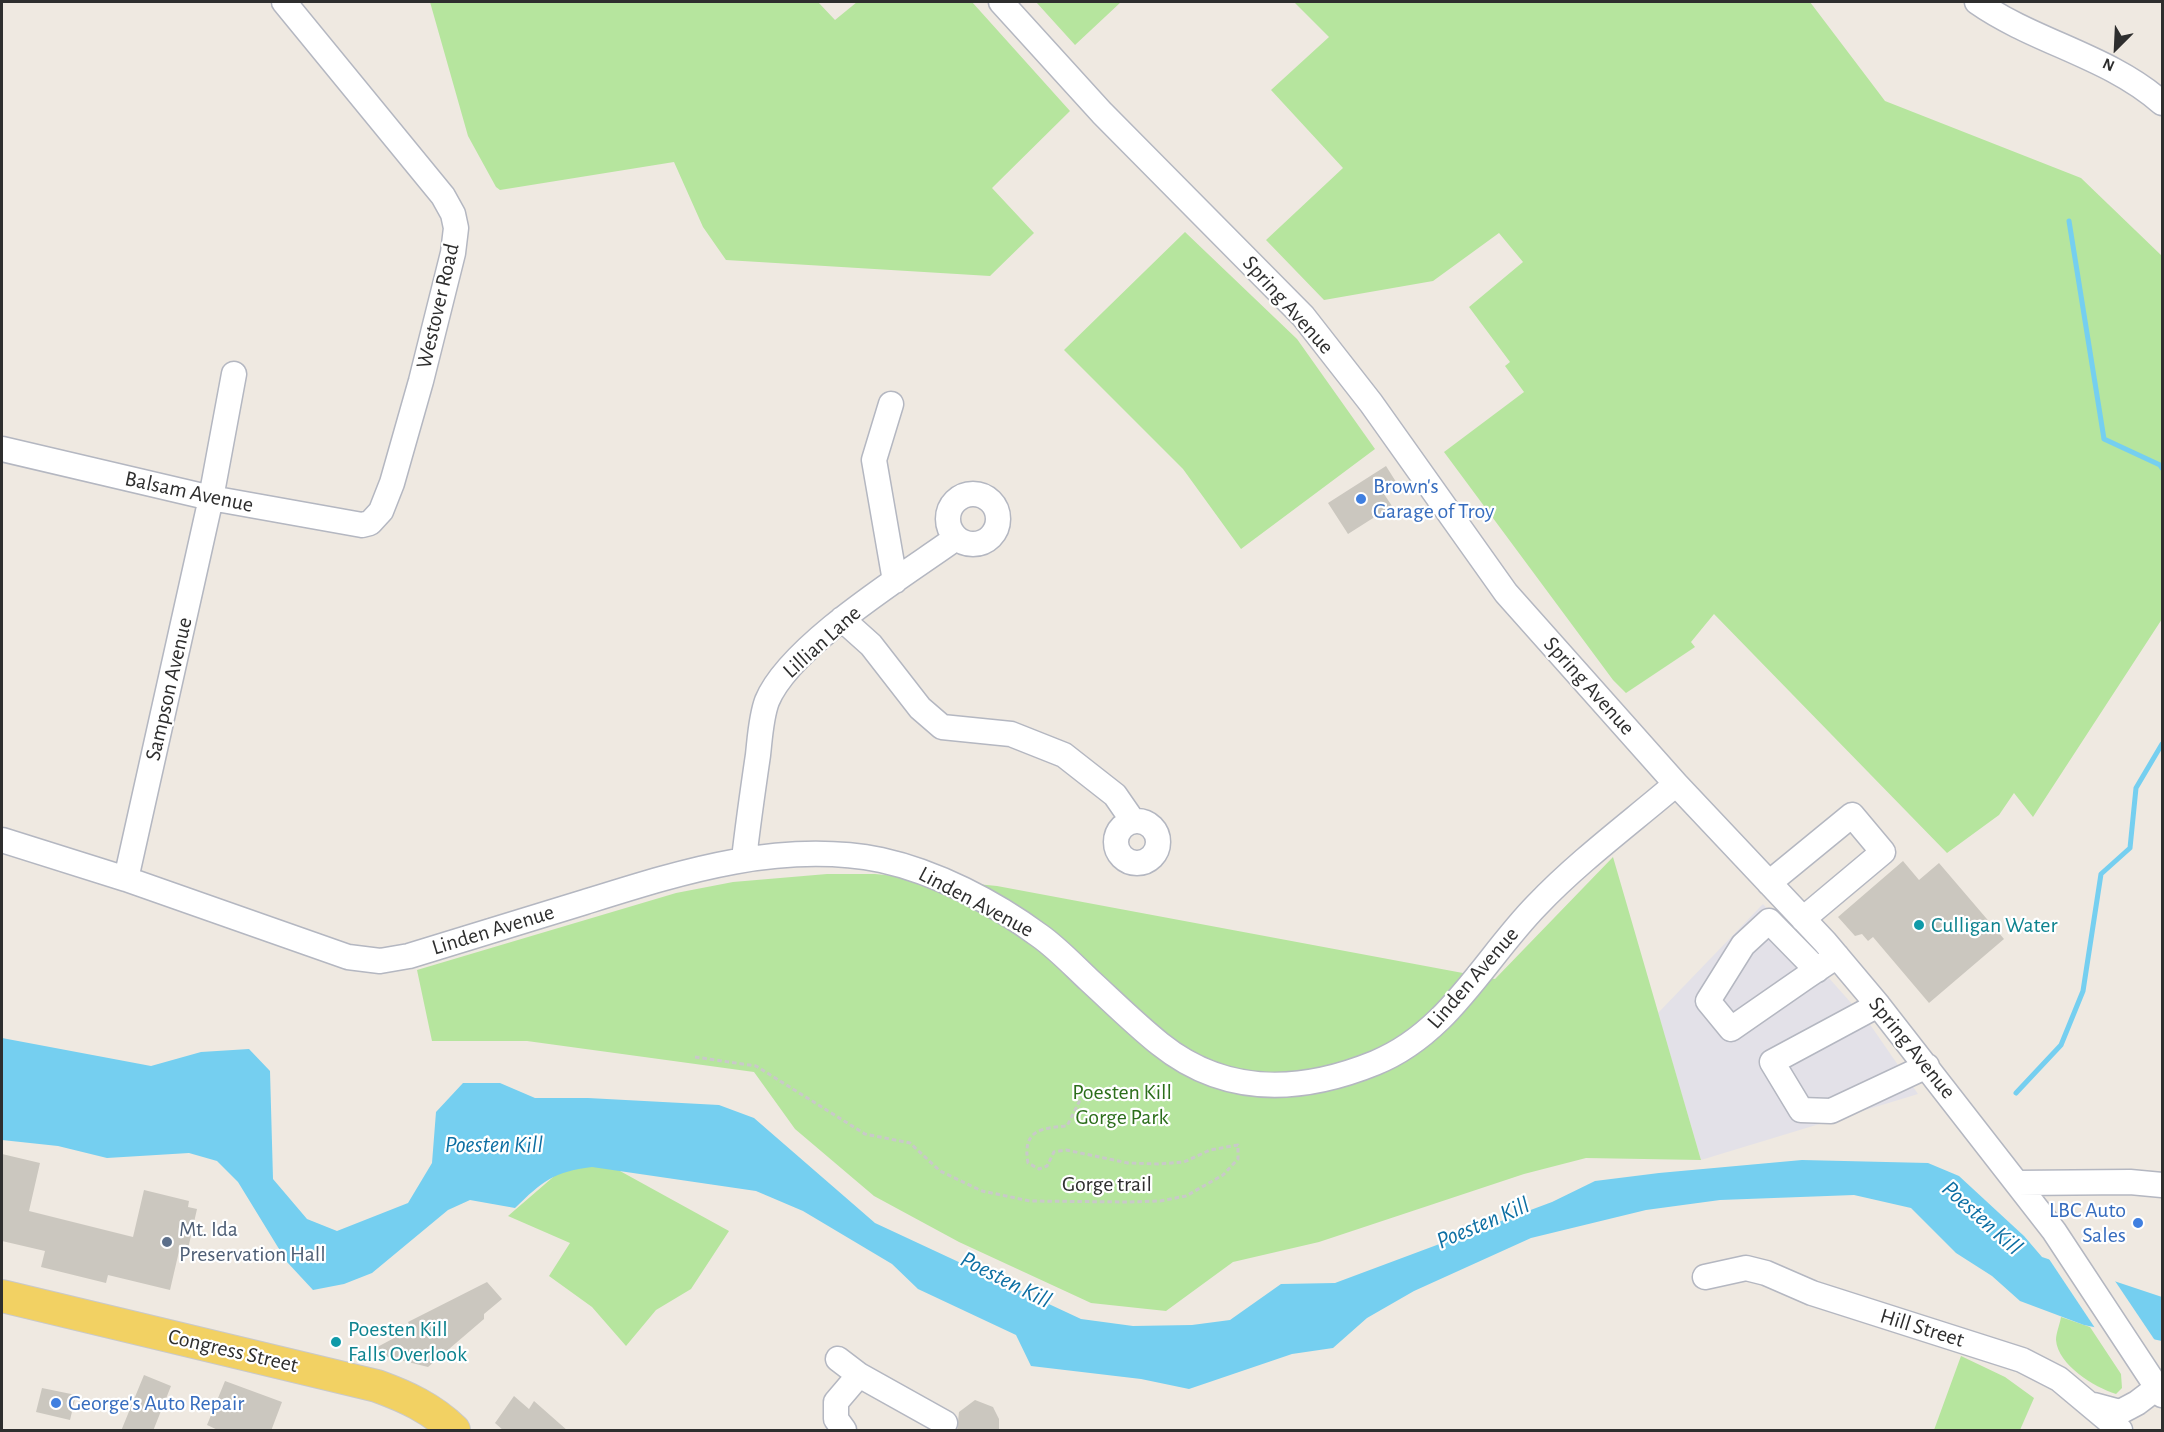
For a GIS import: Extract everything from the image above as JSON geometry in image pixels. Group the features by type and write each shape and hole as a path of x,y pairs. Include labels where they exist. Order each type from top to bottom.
{"main road":[{"name":"Congress Street","path":"2,1296 377,1386 411,1399 437,1414 454,1431"}],"street":[{"name":"Westover Road","path":"284,2 443,196 453,214 456,228 453,253 421,381 392,483 375,517"},
{"name":"Spring Avenue","path":"1001,2 1102,113 1303,316 1371,403 1506,594 1676,784 1837,956 1927,1066 2054,1231 2161,1389"},
{"path":"1977,2 1996,15 2099,63 2148,90 2163,103"},
{"name":"Sampson Avenue","path":"126,879 211,498 234,374"},
{"path":"891,404 874,460 895,581"},
{"name":"Balsam Avenue","path":"2,449 211,498 362,525 370,523 375,517"},
{"name":"Lillian Lane","path":"744,859 767,701 794,663 842,619 956,538"},
{"path":"842,619 872,645 920,708 942,727 1011,734 1064,755 1114,795 1133,822"},
{"name":"Linden Avenue","path":"2,840 126,879 348,957 380,961 409,956 674,874 744,859 821,853 878,860 920,870 991,905 1041,936 1161,1045 1186,1062 1212,1075 1247,1084 1278,1086 1315,1083 1376,1062 1409,1046 1433,1027 1534,907 1562,880 1676,784"},
{"path":"1769,883 1852,814 1883,852 1795,910 1769,921 1743,945 1708,1001 1731,1029 1837,956"},
{"path":"1769,921 1817,970"},
{"path":"1878,1005 1772,1062 1801,1110 1831,1111 1927,1066"},
{"path":"2017,1183 2130,1182 2163,1185"},
{"name":"Hill Street","path":"1705,1277 1746,1268 1766,1273 1812,1293 2022,1360 2059,1379 2120,1431"},
{"path":"838,1359 859,1375 945,1423"},
{"path":"844,1431 836,1419 836,1402 859,1375"},
{"name":"Hill Street","path":"2090,1404 2120,1412 2161,1389"}],"path":[{"name":"Gorge trail","path":"695,1057 756,1066 865,1134 910,1143 939,1171 982,1191 1030,1201 1160,1201 1186,1196 1223,1175 1238,1159 1238,1145 1210,1149 1184,1162 1128,1163 1066,1150 1054,1152 1047,1166 1039,1169 1028,1162 1026,1149 1031,1136 1043,1128 1067,1126 1080,1100"}],"shaded area":[{"path":"1763,904 1869,1023 1918,1094 1701,1160 1658,1013"}],"green space":[{"path":"430,2 818,2 835,20 857,2 972,2 1070,111 992,188 1034,233 990,276 726,260 703,227 674,162 500,190 496,187 468,136"},
{"path":"1036,2 1121,2 1075,45"},
{"path":"1294,2 1810,2 1885,101 2081,178 2162,256 2162,619 2033,817 2014,793 1999,815 1947,853 1714,614 1691,642 1695,647 1626,693 1613,680 1444,452 1524,392 1505,366 1510,362 1469,307 1523,262 1499,233 1433,281 1324,300 1266,240 1343,168 1271,90 1329,37"},
{"path":"1185,232 1297,339 1375,449 1241,549 1183,469 1064,350"},
{"name":"Poesten Kill Gorge Park","path":"1613,857 1701,1160 1586,1158 1524,1174 1319,1242 1233,1262 1166,1311 1091,1303 959,1242 874,1196 795,1129 754,1072 527,1041 432,1041 417,970 676,893 733,882 827,874 875,874 997,886 1495,979"},
{"path":"581,1153 600,1160 729,1231 691,1289 656,1310 626,1346 592,1307 549,1276 570,1243 508,1216"},
{"path":"2061,1317 2090,1327 2121,1374 2122,1388 2116,1394 2078,1374 2063,1358 2056,1340"},
{"path":"1961,1356 2005,1377 2034,1398 2020,1430 1934,1430"}],"water":[{"name":"Poesten Kill","path":"2,1038 151,1066 201,1052 249,1049 270,1071 273,1179 307,1219 337,1231 408,1203 432,1163 436,1112 463,1083 500,1083 535,1098 588,1098 719,1105 754,1118 875,1223 1081,1319 1133,1326 1192,1325 1230,1320 1281,1284 1335,1283 1552,1202 1595,1181 1802,1160 1928,1163 1959,1176 2024,1236 2042,1257 2162,1297 2162,1341 2084,1325 2020,1301 1992,1276 1956,1253 1911,1208 1854,1195 1720,1200 1646,1210 1531,1238 1414,1291 1367,1318 1333,1348 1292,1354 1189,1389 1141,1379 1031,1366 1016,1335 918,1289 892,1264 803,1211 756,1191 592,1167 567,1172 549,1179 515,1208 470,1200 448,1210 372,1273 344,1284 313,1290 287,1262 238,1182 217,1161 189,1153 107,1158 58,1146 2,1140"}],"pier":[{"path":"2047,1256 2113,1278 2156,1342 2097,1331"}],"building":[{"name":"Brown's Garage of Troy","path":"1386,466 1398,485 1384,494 1392,506 1348,534 1328,503"},
{"name":"Culligan Water","path":"1903,861 1919,880 1939,863 2004,939 1929,1003 1873,937 1868,941 1862,934 1855,936 1838,917"},
{"path":"2,1154 40,1163 29,1211 133,1237 144,1190 189,1201 188,1207 197,1209 188,1249 180,1247 170,1290 108,1275 106,1283 41,1267 45,1251 2,1241"},
{"path":"487,1282 502,1299 484,1314 484,1319 428,1367 368,1352 411,1329 408,1322"},
{"path":"144,1375 171,1386 153,1431 121,1431"},
{"path":"225,1381 282,1402 271,1431 220,1431 207,1425"},
{"name":"George's Auto Repair","path":"42,1388 76,1395 70,1420 36,1412"},
{"path":"514,1396 529,1409 534,1401 568,1431 504,1431 495,1423"},
{"path":"975,1400 993,1407 999,1419 999,1431 957,1431 959,1412"}],"waterway":[{"path":"2069,221 2104,439 2162,468"},
{"path":"2016,1093 2061,1045 2083,991 2101,874 2130,848 2136,788 2162,744"}],"place":[{"name":"Brown's Garage of Troy","path":"1361,499"},
{"name":"Culligan Water","path":"1919,925"},
{"name":"LBC Auto Sales","path":"2138,1223"},
{"name":"Mt. Ida Preservation Hall","path":"167,1242"},
{"name":"Poesten Kill Falls Overlook","path":"336,1342"},
{"name":"George's Auto Repair","path":"56,1403"}]}
